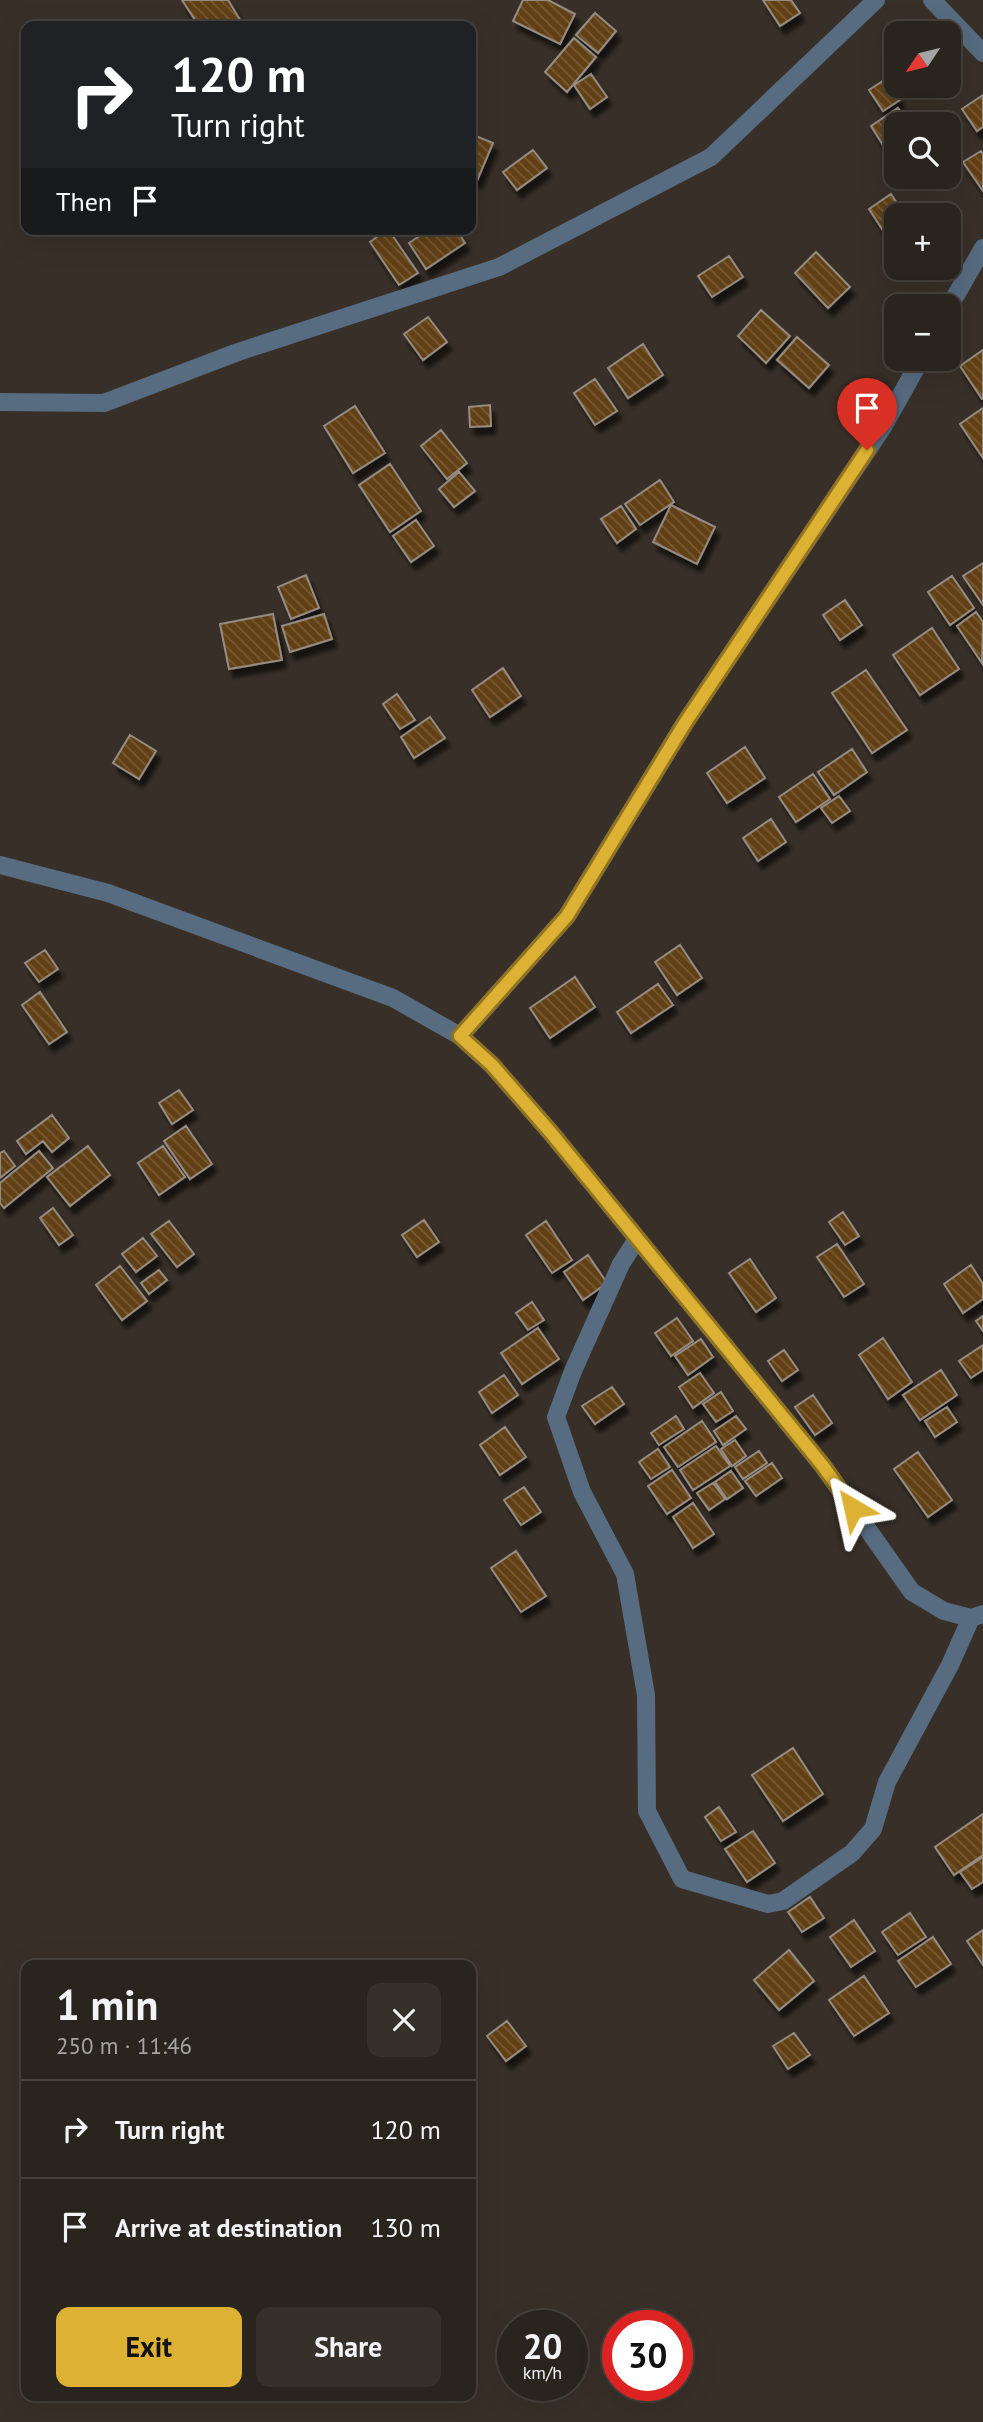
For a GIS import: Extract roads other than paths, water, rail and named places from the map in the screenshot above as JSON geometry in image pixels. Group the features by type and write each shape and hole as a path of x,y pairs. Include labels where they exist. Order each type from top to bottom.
{"street":[{"path":"0,402 104,403 238,352 499,267 711,158 876,0"},
{"path":"932,0 983,53"},
{"path":"957,294 983,248"},
{"path":"460,1036 567,916 685,723 883,427 914,371"},
{"path":"0,865 108,893 393,998 460,1036 492,1065 552,1134 823,1466 912,1592 944,1611 977,1616 887,1782 873,1829 852,1853 783,1900 768,1904 682,1879 647,1811 646,1695 625,1574 582,1492 556,1417 573,1371 621,1264 637,1239"}]}
